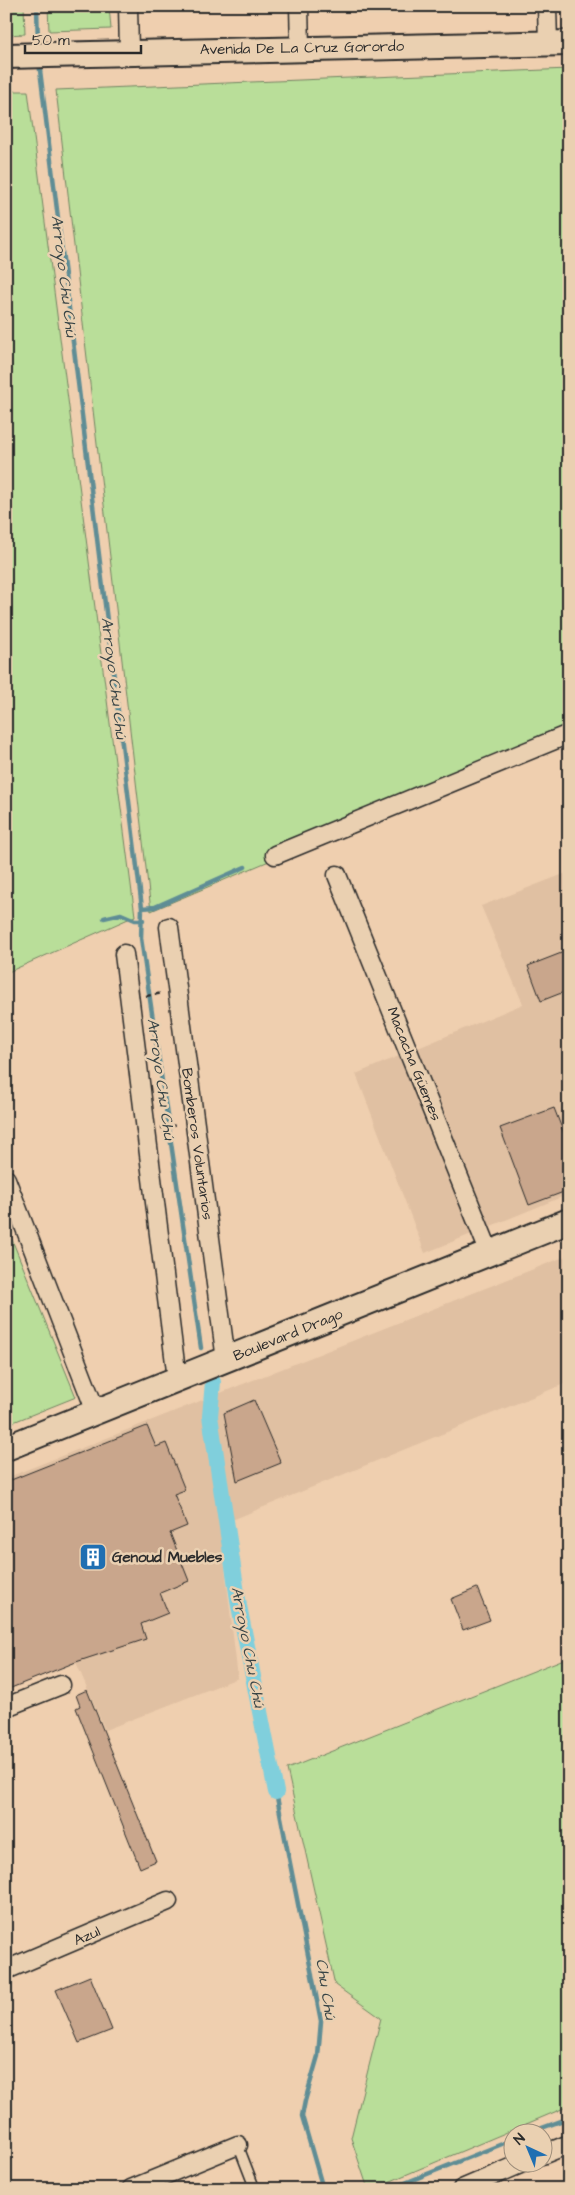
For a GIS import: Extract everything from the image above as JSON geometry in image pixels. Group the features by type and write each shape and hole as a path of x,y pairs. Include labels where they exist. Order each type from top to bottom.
{"main road":[{"name":"Avenida De La Cruz Gorordo","path":"27,55 558,44"},
{"name":"Boulevard Drago","path":"6,1448 569,1221"}],"street":[{"path":"128,6 129,52"},
{"path":"299,6 300,48"},
{"path":"547,6 558,44"},
{"path":"275,855 568,735"},
{"name":"Macacha Güemes","path":"338,875 490,1254"},
{"name":"Bomberos Voluntarios","path":"169,928 223,1361"},
{"path":"124,954 184,1376"},
{"path":"6,1179 96,1412"},
{"path":"6,1707 61,1685"},
{"name":"Azul","path":"6,1970 168,1901"},
{"path":"552,2151 569,2144"},
{"path":"131,2189 238,2145"},
{"path":"462,2189 502,2172"}],"lane":[{"path":"238,2145 255,2189"}],"path":[{"path":"140,997 161,994"},
{"path":"156,1128 177,1126"}],"shaded area":[{"path":"569,872 569,1194 425,1253 356,1074 523,1004 481,906"},
{"path":"569,1255 569,1382 220,1525 238,1678 105,1730 76,1662 6,1690 6,1478"}],"green space":[{"path":"6,6 24,6 25,34 6,35"},
{"path":"48,6 109,6 111,29 49,31"},
{"path":"569,69 569,734 151,911 56,90"},
{"path":"6,91 28,91 135,916 6,973"},
{"path":"6,1225 76,1397 6,1425"},
{"path":"569,1657 569,2106 531,2122 502,2122 502,2134 372,2189 368,2189 351,2138 381,2018 335,1985 287,1769"}],"building":[{"path":"569,950 569,990 541,1001 528,966"},
{"path":"554,1108 569,1147 569,1190 529,1205 500,1128"},
{"path":"254,1400 281,1463 237,1481 224,1413"},
{"name":"Genoud Muebles","path":"147,1426 156,1447 166,1443 185,1490 174,1494 187,1526 170,1533 189,1581 160,1593 168,1613 141,1624 146,1639 76,1662 6,1690 6,1482"},
{"path":"477,1588 490,1620 463,1630 451,1599"},
{"path":"87,1690 156,1861 140,1868 76,1708 80,1706 76,1695"},
{"path":"90,1976 112,2030 79,2043 56,1990"}],"waterway":[{"name":"Arroyo Chu Chú","path":"37,6 38,47"},
{"name":"Arroyo Chu Chú","path":"39,62 142,908 141,938 201,1348"},
{"path":"142,908 155,907 245,867"},
{"path":"104,918 121,914 135,920 143,920"},
{"name":"Arroyo Chu Chú","path":"213,1382 210,1416 239,1606 276,1792"},
{"name":"Chu Chú","path":"276,1792 321,2021 318,2056 302,2116 323,2189"},
{"path":"552,2124 569,2118"},
{"path":"390,2189 502,2144"}],"place":[{"name":"Genoud Muebles","path":"93,1557"}]}
